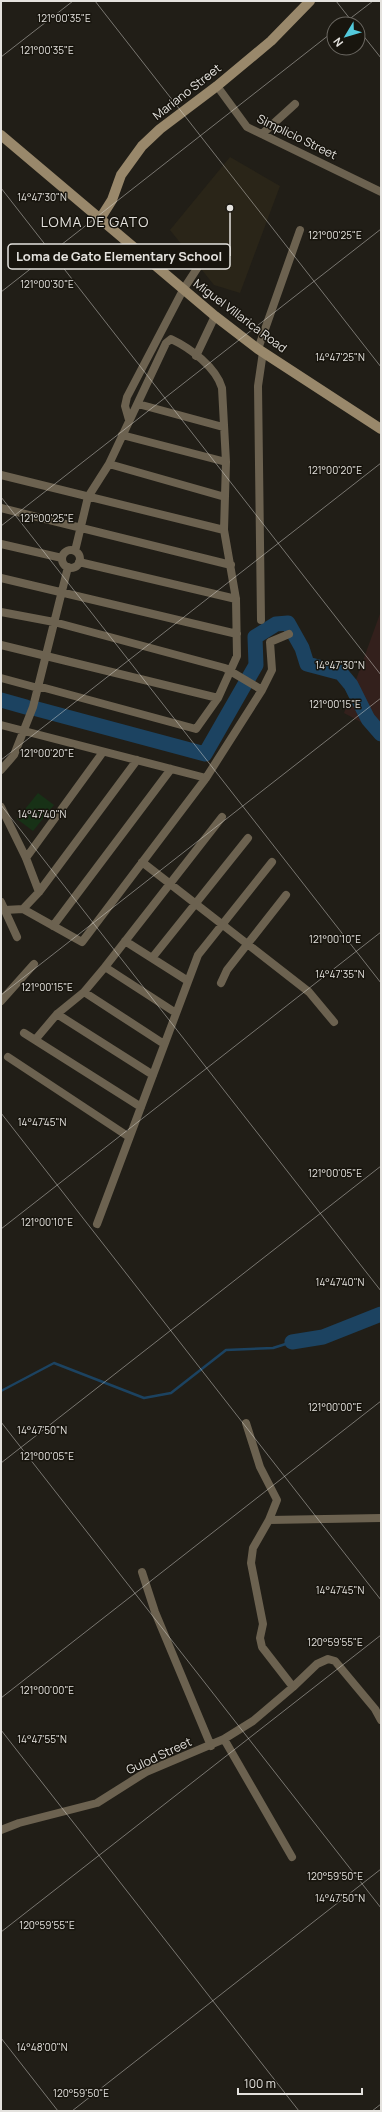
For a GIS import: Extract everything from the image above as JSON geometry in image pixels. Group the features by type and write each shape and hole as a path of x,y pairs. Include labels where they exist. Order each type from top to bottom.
{"main road":[{"name":"Mariano Street","path":"100,219 112,200 120,175 142,146 160,129 217,86 271,41 310,1"},
{"name":"Miguel Villarica Road","path":"1,135 182,290 215,316 261,350 381,429"}],"street":[{"name":"Simplicio Street","path":"217,86 247,127 381,192"},
{"path":"262,134 295,104"},
{"path":"261,620 258,386 261,350 300,230"},
{"path":"129,420 125,406 127,397 182,290 198,267"},
{"path":"196,356 215,316"},
{"path":"1,678 38,688 45,688 196,729 218,698 237,656 236,599 224,530 226,462 222,388 219,378 196,356 171,339 166,343 109,464 88,497 75,551"},
{"path":"138,404 223,427"},
{"path":"122,435 226,462"},
{"path":"109,464 225,497"},
{"path":"1,475 224,530"},
{"path":"1,508 80,529 231,565"},
{"path":"1,544 62,558"},
{"path":"62,558 67,551 75,551"},
{"path":"75,551 79,556 79,562"},
{"path":"62,558 64,564 68,567"},
{"path":"68,567 74,566 79,562"},
{"path":"79,562 236,599"},
{"path":"1,770 14,755 24,732 38,688 45,654 63,591 68,567"},
{"path":"1,578 63,591 237,634"},
{"path":"1,612 54,622 225,668 262,690"},
{"path":"3,906 23,909 82,942 206,778 262,690 272,670 270,642 289,634"},
{"path":"1,645 45,654 218,698"},
{"path":"1,725 206,778"},
{"path":"26,858 103,752"},
{"path":"23,909 39,892 136,760"},
{"path":"53,926 171,769"},
{"path":"1,807 26,858 39,892"},
{"path":"36,1040 57,1014 84,992 105,967 222,817"},
{"path":"152,958 248,838"},
{"path":"142,862 309,992 334,1022"},
{"path":"97,1224 198,955 272,862"},
{"path":"221,983 227,970 286,895"},
{"path":"3,906 17,937"},
{"path":"125,941 188,981"},
{"path":"2,1000 34,964"},
{"path":"105,967 176,1013"},
{"path":"84,992 164,1044"},
{"path":"57,1014 153,1075"},
{"path":"24,1033 141,1107"},
{"path":"8,1057 129,1137"},
{"path":"246,1423 260,1467 277,1500 269,1520 253,1548 251,1562 263,1624 260,1638 262,1647 293,1687"},
{"path":"269,1520 381,1518"},
{"path":"142,1572 155,1612 211,1746"},
{"name":"Gulod Street","path":"1,1830 19,1822 97,1803 146,1772 211,1746 253,1721 293,1687 317,1664 328,1659 335,1661 375,1709 381,1720"},
{"path":"224,1739 292,1857"}],"shaded area":[{"path":"230,157 280,186 240,293 214,285 170,230"},
{"path":"381,611 381,733 344,713"}],"green space":[{"path":"38,793 54,805 33,831 17,819"}],"waterway":[{"path":"37,709 205,754 256,665 255,637 276,624 288,623 302,648 307,664 341,673 351,685 368,719 381,734"},
{"path":"1,700 26,707"},
{"path":"292,1342 323,1337 381,1314"},
{"path":"1,1391 54,1363 144,1398 171,1393 226,1350 273,1348 292,1342"}],"place":[{"name":"Loma de Gato Elementary School","path":"230,208"}],"district":[{"name":"LOMA DE GATO","path":"95,222"}]}
